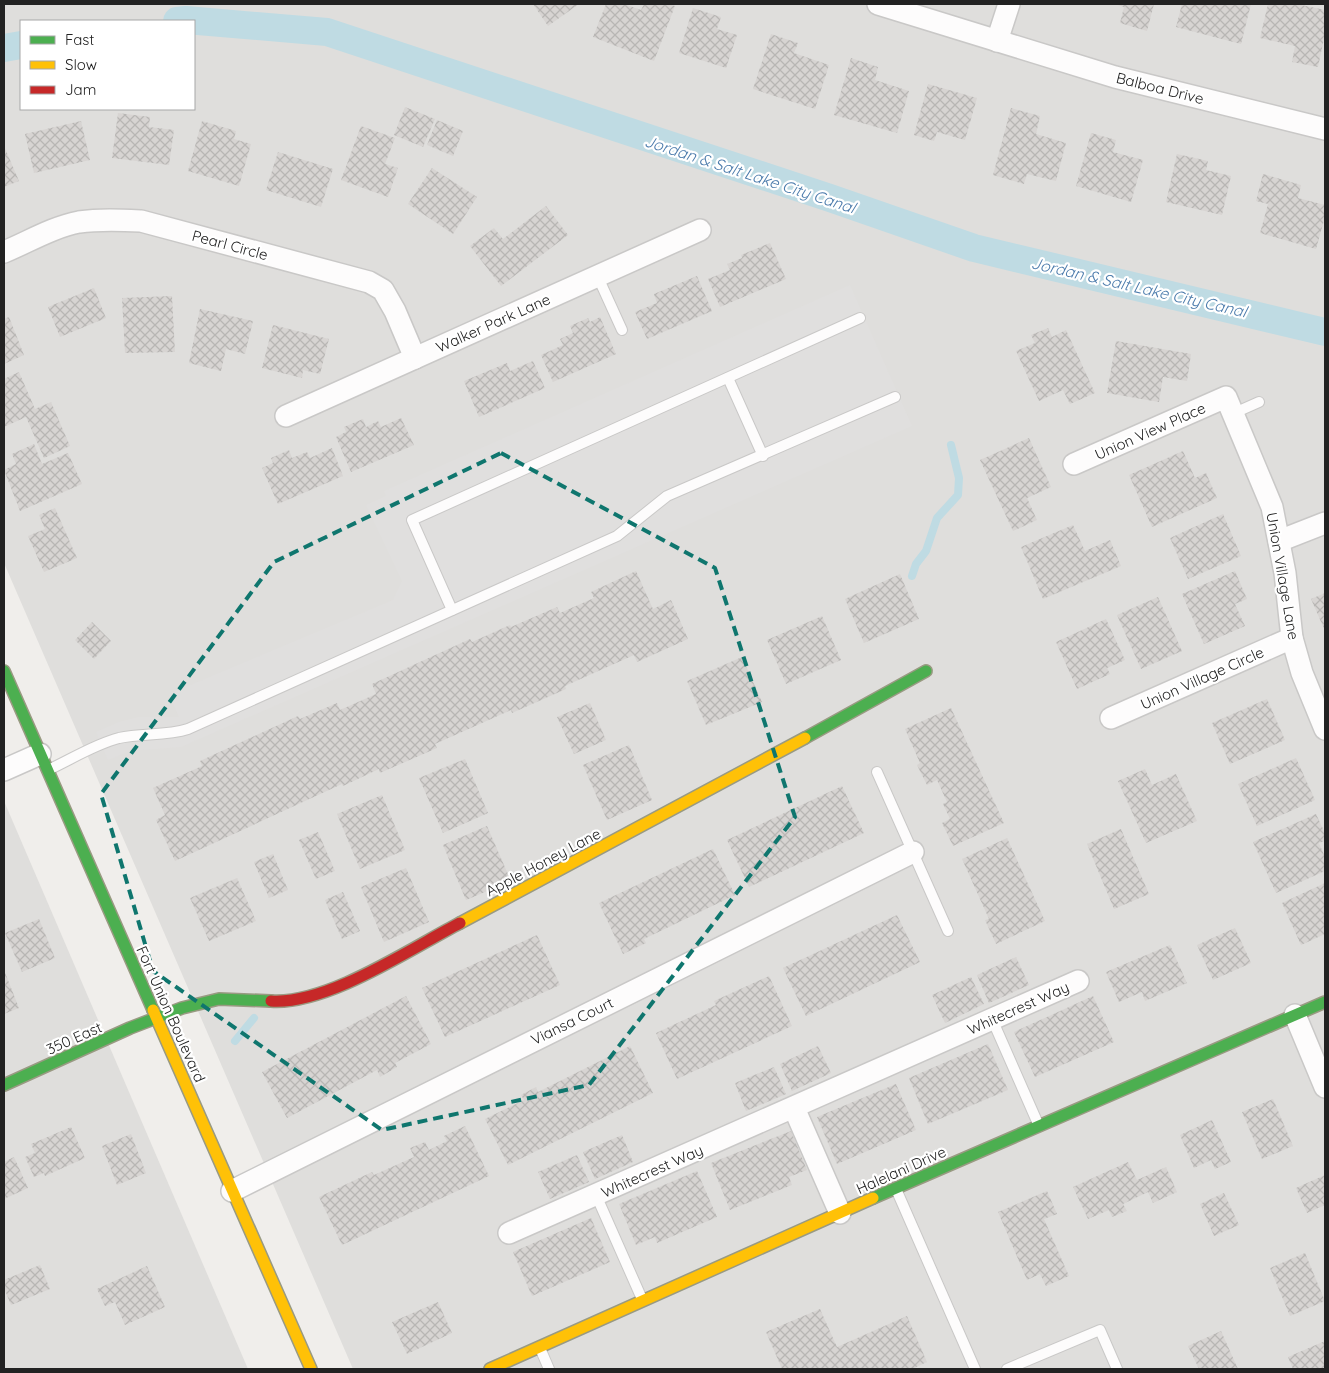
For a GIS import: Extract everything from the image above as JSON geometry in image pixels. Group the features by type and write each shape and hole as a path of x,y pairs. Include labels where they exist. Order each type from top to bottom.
{"street":[{"name":"Balboa Drive","path":"878,4 1115,77 1325,129"},
{"path":"997,41 1009,4"},
{"name":"Pearl Circle","path":"4,252 78,222 110,219 141,221 369,282 383,290 395,311 415,358"},
{"name":"Walker Park Lane","path":"286,416 700,230"},
{"name":"Union View Place","path":"1074,464 1229,405"},
{"name":"Union Village Lane","path":"1229,405 1272,507 1279,541 1292,638 1302,673 1325,729"},
{"path":"1279,541 1325,523"},
{"name":"Union Village Circle","path":"1111,718 1292,638"},
{"name":"Fort Union Boulevard","path":"4,671 310,1369"},
{"name":"Apple Honey Lane","path":"156,1018 207,1001 224,998 300,1000 321,994 376,967 696,798 926,671"},
{"path":"4,770 44,762"},
{"name":"Viansa Court","path":"232,1191 912,852"},
{"name":"Whitecrest Way","path":"509,1233 1078,981"},
{"name":"Halelani Drive","path":"490,1369 896,1188 1325,1002"},
{"path":"1295,1015 1325,1087"},
{"name":"350 East","path":"4,1085 156,1018"},
{"path":"794,1108 840,1213"}],"lane":[{"path":"597,275 622,330"},
{"path":"452,610 412,520 860,318"},
{"path":"728,378 763,456"},
{"path":"44,762 116,739 139,734 174,733 188,729 617,536 667,496 895,398"},
{"path":"1229,405 1259,402"},
{"path":"877,772 948,932"},
{"path":"992,1019 1039,1126"},
{"path":"896,1188 975,1369"},
{"path":"596,1195 643,1301"},
{"path":"1007,1369 1100,1330 1117,1369"},
{"path":"540,1347 549,1369"}],"highlighted area":[{"path":"501,453 715,568 795,817 589,1085 382,1130 153,971 101,794 274,562"}],"shaded area":[{"path":"4,4 1325,4 1325,1369 353,1369 4,563"},
{"path":"850,285 912,426 181,747 130,751 108,760 96,732 119,722 139,717 179,717 169,694 393,600 402,581 366,505 386,496 384,491"},
{"path":"4,801 248,1369 4,1369"}],"building":[{"path":"533,4 579,4 548,26"},
{"path":"606,4 624,4 641,10 644,4 669,4 675,6 654,61 593,37"},
{"path":"1115,4 1154,4 1147,31 1120,23 1124,7"},
{"path":"1182,4 1251,4 1241,44 1176,27"},
{"path":"1268,4 1297,4 1325,10 1325,34 1318,67 1292,62 1295,46 1260,38"},
{"path":"693,8 721,17 717,29 737,35 726,68 679,53"},
{"path":"771,34 798,43 794,53 829,65 815,109 753,89"},
{"path":"851,58 878,67 875,80 909,91 897,133 834,115"},
{"path":"928,84 977,98 965,140 937,132 934,141 914,135"},
{"path":"405,107 435,119 423,147 394,135"},
{"path":"1011,108 1040,116 1036,134 1066,143 1056,181 1027,174 1024,184 993,175"},
{"path":"118,113 150,117 149,127 174,130 169,165 112,158"},
{"path":"437,120 463,131 453,156 427,145"},
{"path":"81,121 90,160 34,173 25,134"},
{"path":"202,121 236,131 234,139 251,144 239,186 188,171"},
{"path":"361,126 395,138 385,164 398,168 388,197 341,180"},
{"path":"1091,133 1116,140 1113,152 1143,160 1131,202 1076,186"},
{"path":"4,146 19,181 4,187"},
{"path":"278,152 333,169 321,207 266,190"},
{"path":"1177,154 1208,161 1206,170 1231,176 1222,215 1166,202"},
{"path":"432,168 477,197 453,234 408,204"},
{"path":"1263,174 1301,185 1298,198 1325,205 1325,217 1316,249 1260,233 1268,204 1256,201"},
{"path":"546,206 568,235 501,286 470,246 494,228 503,239"},
{"path":"770,243 786,279 720,307 708,279 730,270 727,264 742,258 741,255"},
{"path":"697,276 712,311 647,339 635,312 657,303 654,294"},
{"path":"94,288 106,318 60,337 48,307"},
{"path":"172,296 175,352 125,353 122,298"},
{"path":"200,309 253,321 245,354 226,349 221,371 189,363"},
{"path":"9,317 24,355 4,364 4,319"},
{"path":"600,317 616,354 553,382 541,355 563,345 560,339 573,333 570,326 588,318 590,322"},
{"path":"273,325 329,339 320,374 303,370 302,378 262,368"},
{"path":"1048,328 1052,337 1066,330 1095,393 1070,404 1063,390 1039,401 1016,351 1035,343 1031,335"},
{"path":"1116,341 1191,354 1187,381 1163,377 1159,402 1107,393"},
{"path":"533,361 545,388 479,417 464,381 507,363 510,371"},
{"path":"19,372 35,409 51,402 70,446 44,458 26,417 4,427 4,379"},
{"path":"401,418 414,445 351,472 336,437 346,432 344,427 363,419 366,427 378,421 381,427"},
{"path":"1029,438 1051,487 1027,498 1037,520 1013,531 980,460"},
{"path":"34,444 42,464 68,453 82,484 20,511 4,470 16,464 12,454"},
{"path":"332,448 343,476 278,504 262,468 273,463 271,458 289,450 292,458 307,452 310,458"},
{"path":"1183,451 1195,478 1206,473 1217,498 1152,527 1129,475"},
{"path":"55,508 77,558 44,572 28,536 45,529 39,515"},
{"path":"1223,514 1241,556 1188,579 1170,538"},
{"path":"1073,525 1085,551 1110,540 1121,566 1043,599 1021,547"},
{"path":"636,571 653,609 671,600 688,639 637,662 634,655 565,686 566,689 512,713 511,710 435,744 437,748 380,773 379,769 343,786 342,784 175,861 156,820 165,815 153,788 202,766 200,761 298,716 300,719 337,703 340,710 376,694 372,684 470,639 472,642 557,607 560,613 594,598 591,592"},
{"path":"1235,571 1247,599 1235,604 1245,626 1204,644 1182,594"},
{"path":"900,574 919,619 864,643 845,599"},
{"path":"1325,593 1325,631 1311,599"},
{"path":"1158,597 1182,651 1141,669 1117,615"},
{"path":"822,616 841,660 786,684 767,640"},
{"path":"1106,619 1125,660 1107,668 1110,674 1077,689 1056,642"},
{"path":"92,622 111,641 94,659 75,640"},
{"path":"742,657 762,702 706,725 687,681"},
{"path":"1267,699 1285,740 1230,764 1212,723"},
{"path":"590,703 606,740 574,754 557,717"},
{"path":"951,708 1004,823 953,846 942,823 950,819 943,804 947,802 937,780 927,785 917,765 920,763 905,729"},
{"path":"629,745 652,800 607,820 583,765"},
{"path":"1296,758 1315,800 1257,826 1238,784"},
{"path":"465,759 488,813 443,833 419,778"},
{"path":"1145,769 1152,785 1176,774 1197,821 1146,843 1118,781"},
{"path":"842,786 864,833 749,887 727,840"},
{"path":"382,795 405,850 360,869 337,814"},
{"path":"1316,814 1325,833 1325,841 1319,843 1325,857 1325,871 1276,893 1253,842"},
{"path":"487,826 511,881 466,900 443,845"},
{"path":"1121,829 1149,894 1114,909 1087,844"},
{"path":"318,832 335,871 316,879 299,840"},
{"path":"1007,838 1045,921 996,944 985,920 989,919 962,859"},
{"path":"713,849 735,895 644,939 646,943 623,954 599,903"},
{"path":"273,854 288,890 269,898 254,862"},
{"path":"406,868 429,922 384,942 361,887"},
{"path":"237,878 256,921 209,941 190,898"},
{"path":"1325,883 1325,934 1301,945 1282,903"},
{"path":"343,892 360,931 342,939 325,900"},
{"path":"897,915 920,962 806,1016 783,968"},
{"path":"39,919 55,958 22,972 5,933"},
{"path":"1235,928 1251,963 1213,980 1197,945"},
{"path":"537,935 560,985 445,1037 422,988"},
{"path":"1170,945 1187,983 1145,1001 1142,992 1119,1002 1106,972"},
{"path":"1016,957 1029,985 989,1003 977,975"},
{"path":"4,970 19,1008 4,1014"},
{"path":"769,976 792,1026 677,1079 656,1033 716,1005 714,1001"},
{"path":"971,977 984,1004 945,1023 932,995"},
{"path":"406,996 431,1044 395,1063 397,1067 380,1077 377,1070 287,1118 262,1072"},
{"path":"1093,996 1114,1042 1035,1077 1014,1032"},
{"path":"988,1044 1008,1090 928,1124 909,1078"},
{"path":"630,1046 653,1093 508,1165 485,1119 524,1100 521,1095 536,1087 538,1092"},
{"path":"818,1046 831,1073 792,1091 780,1064"},
{"path":"774,1067 786,1094 746,1111 735,1083"},
{"path":"896,1084 916,1130 837,1164 817,1117"},
{"path":"1273,1099 1293,1146 1262,1159 1242,1112"},
{"path":"1212,1120 1231,1162 1215,1169 1211,1160 1194,1168 1180,1135"},
{"path":"465,1126 489,1176 342,1245 319,1197 372,1172 374,1175 414,1157 410,1148 425,1142 429,1150 447,1141 444,1136"},
{"path":"71,1127 85,1158 45,1176 44,1173 34,1177 25,1157 35,1153 31,1144"},
{"path":"791,1131 807,1170 789,1177 792,1185 730,1210 711,1163"},
{"path":"131,1134 146,1173 117,1185 102,1146"},
{"path":"622,1135 633,1162 595,1179 583,1152"},
{"path":"577,1155 589,1182 550,1199 538,1172"},
{"path":"14,1157 28,1188 4,1199 4,1162"},
{"path":"1128,1162 1137,1180 1166,1167 1177,1192 1153,1203 1148,1192 1123,1204 1127,1211 1112,1217 1109,1210 1088,1219 1073,1187"},
{"path":"697,1171 717,1217 657,1243 655,1237 636,1245 619,1204"},
{"path":"1325,1175 1325,1205 1307,1213 1296,1188"},
{"path":"1047,1191 1057,1214 1044,1219 1069,1276 1046,1286 1040,1274 1027,1280 998,1212"},
{"path":"1224,1193 1239,1225 1214,1236 1200,1204"},
{"path":"591,1218 610,1262 532,1296 513,1252"},
{"path":"1305,1253 1325,1301 1290,1316 1270,1268"},
{"path":"40,1265 50,1289 11,1305 4,1288 4,1280"},
{"path":"147,1266 165,1307 125,1325 115,1302 105,1306 97,1289"},
{"path":"438,1302 452,1333 407,1354 392,1322"},
{"path":"820,1309 837,1347 907,1316 927,1362 912,1369 782,1369 766,1332"},
{"path":"1221,1331 1238,1369 1199,1369 1188,1346"},
{"path":"1325,1341 1325,1369 1293,1369 1288,1357"}],"waterway":[{"name":"Jordan & Salt Lake City Canal","path":"195,21 327,32 830,198 974,248 1325,332"},
{"name":"Jordan & Salt Lake City Canal","path":"4,48 20,45"},
{"path":"912,576 916,564 926,551 937,518 958,495 959,478 951,445"},
{"path":"235,1041 254,1018"}],"traffic: fast":[{"path":"4,671 153,1010"},
{"path":"805,738 926,671"},
{"path":"4,1085 130,1028 182,1008 219,999 271,1001"},
{"path":"873,1198 1325,1002"}],"traffic: slow":[{"path":"460,923 805,738"},
{"path":"153,1010 311,1369"},
{"path":"490,1369 873,1198"}],"traffic: jam":[{"path":"271,1001 293,1000 342,985 393,960 460,923"}]}
